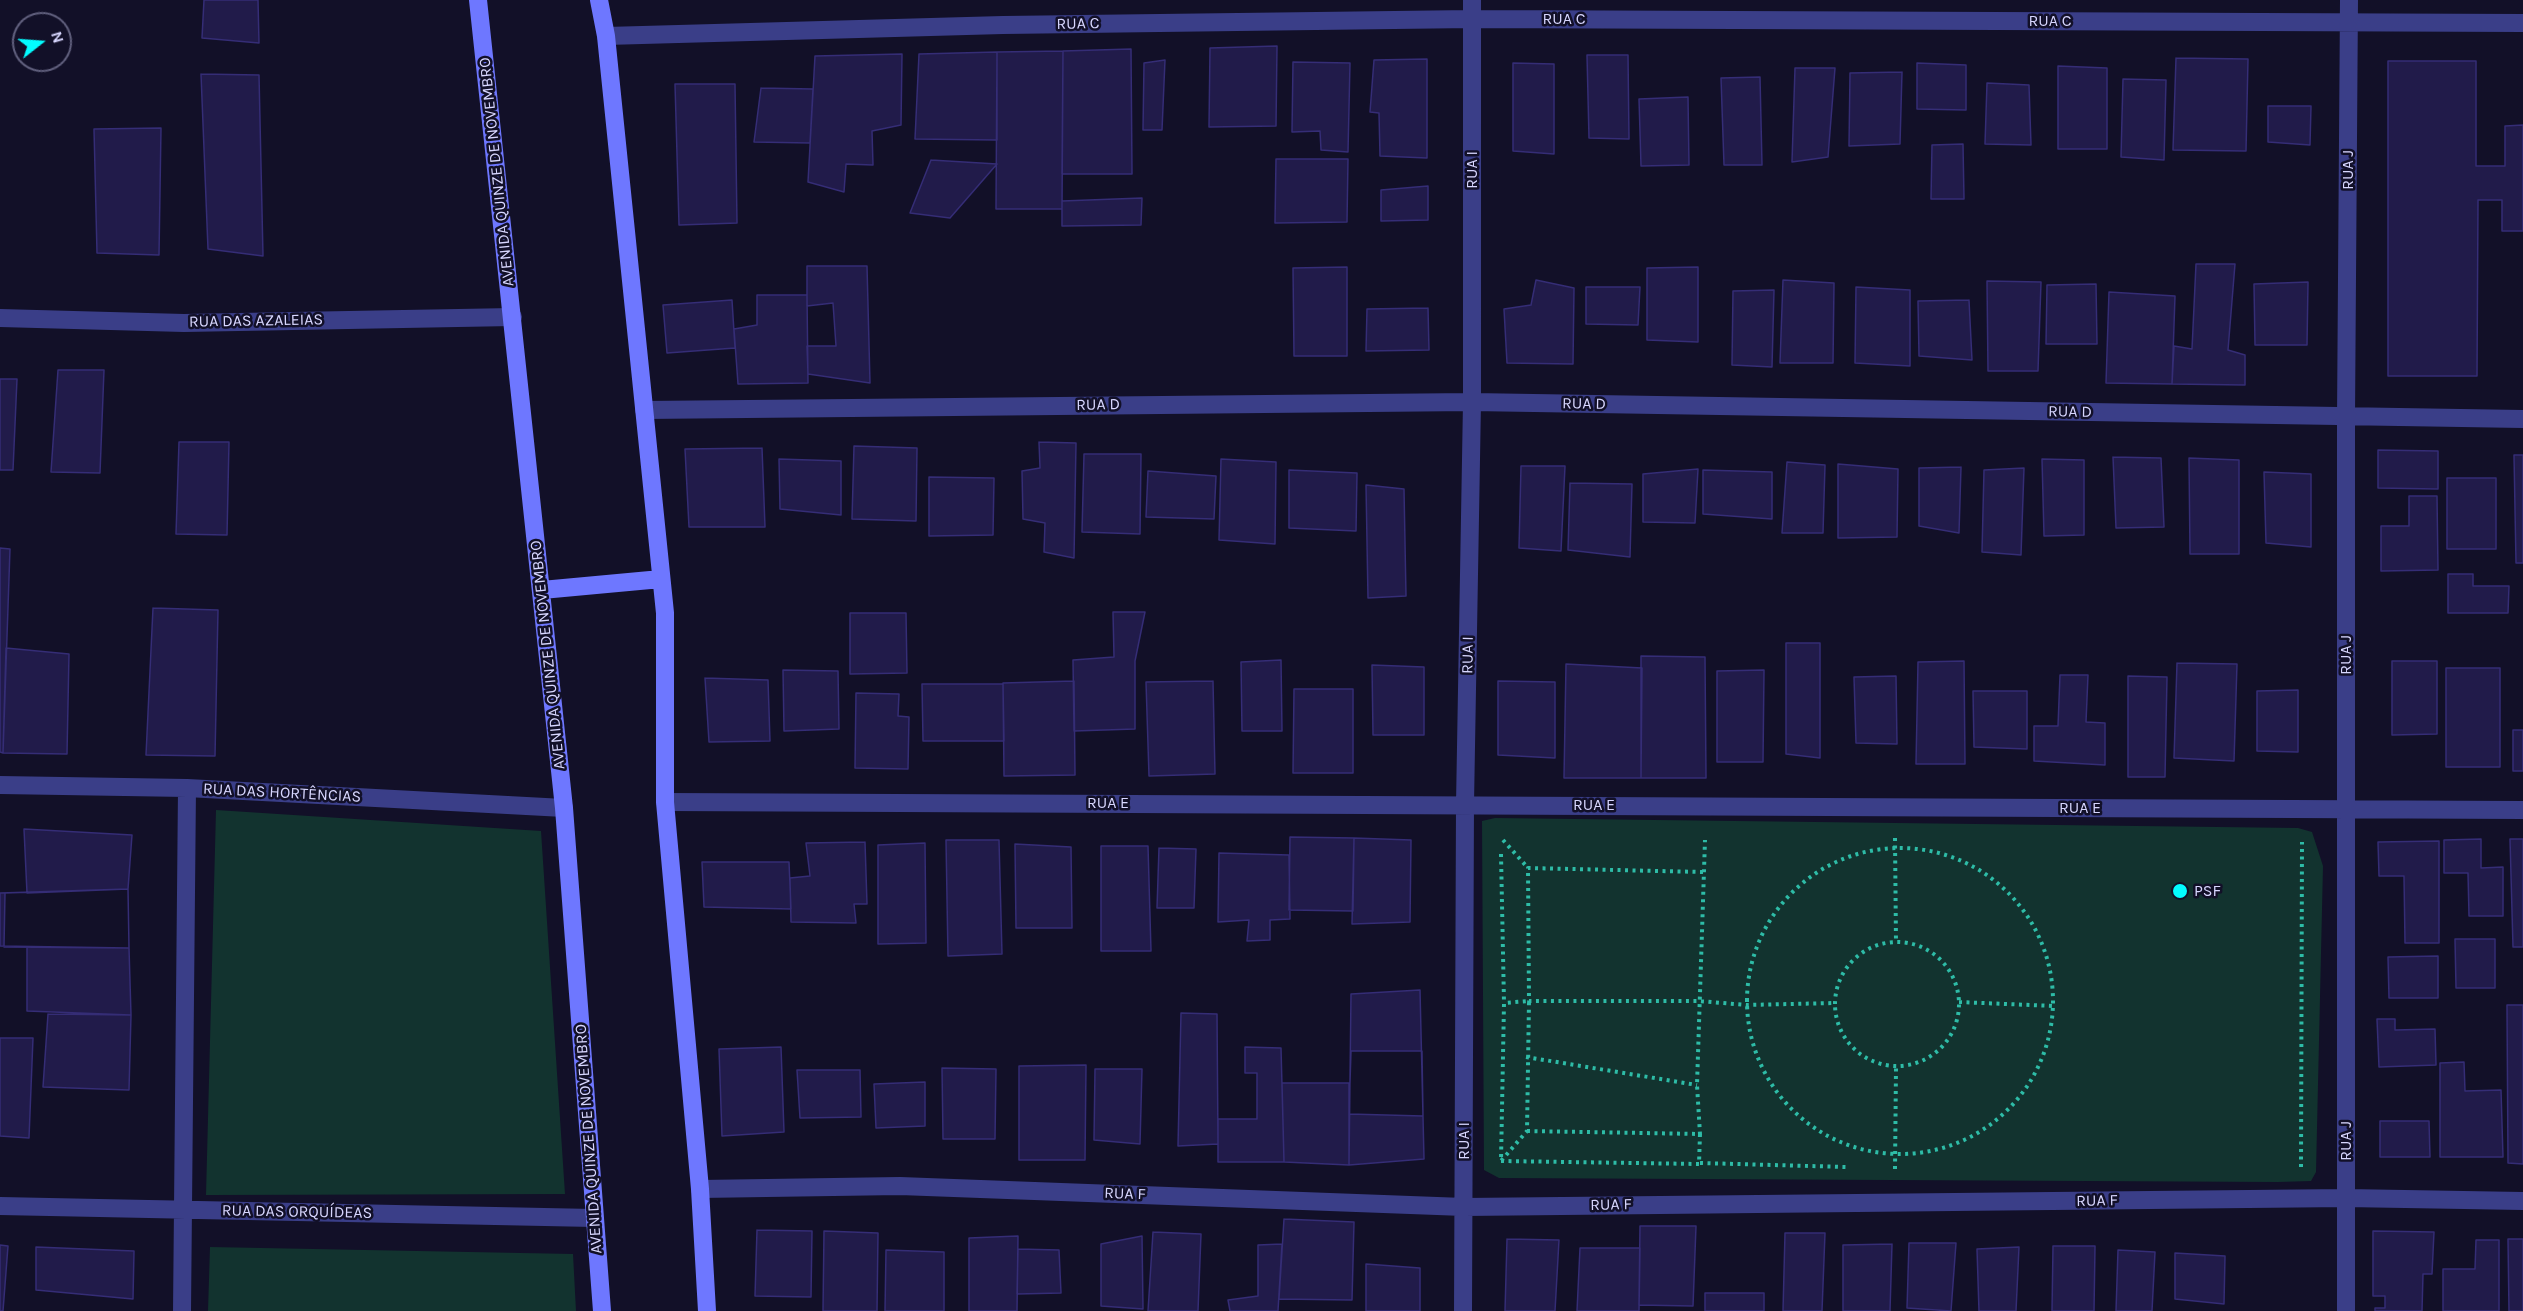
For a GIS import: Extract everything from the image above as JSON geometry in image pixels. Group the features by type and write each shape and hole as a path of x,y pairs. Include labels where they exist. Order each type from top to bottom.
{"main road":[{"name":"AVENIDA QUINZE DE NOVEMBRO","path":"478,0 564,808 603,1311"},
{"path":"599,0 606,36 665,613 664,802 700,1189 707,1311"},
{"path":"542,590 661,579"}],"street":[{"name":"RUA I","path":"1463,1311 1465,804 1472,402 1472,0"},
{"name":"RUA J","path":"2346,1311 2346,417 2349,0"},
{"name":"RUA C","path":"606,36 1003,25 1472,19 2523,23"},
{"name":"RUA DAS AZALEIAS","path":"0,318 184,322 513,317"},
{"name":"RUA D","path":"644,410 1472,402 2523,419"},
{"name":"RUA DAS HORTÊNCIAS","path":"0,785 187,788 564,808"},
{"path":"182,1311 187,788"},
{"name":"RUA E","path":"664,802 2523,810"},
{"name":"RUA F","path":"700,1189 900,1186 1464,1207 2346,1198 2523,1201"},
{"name":"RUA DAS ORQUÍDEAS","path":"0,1206 594,1218"}],"path":[{"path":"1883,835 1895,835 1896,943"},
{"path":"1700,1163 1697,1085 1705,836"},
{"path":"1500,837 1512,837"},
{"path":"1500,837 1528,868 1529,1001 1526,1057 1527,1131 1500,1161"},
{"path":"1500,837 1504,1003 1500,1161"},
{"path":"2301,1168 2302,841"},
{"path":"1854,853 1894,853 1950,854 1993,878 2026,912 2048,957 2054,1006 2045,1054 2019,1100 1979,1134 1929,1153 1876,1154 1826,1136 1785,1103 1757,1057 1746,1005 1754,952 1775,909 1810,875 1854,853"},
{"path":"1528,868 1703,872"},
{"path":"1907,942 1927,950 1944,963 1955,981 1959,1002 1957,1022 1948,1040 1935,1054 1917,1064 1896,1066 1878,1064 1860,1054 1847,1041 1838,1023 1835,1003 1839,982 1850,964 1866,950 1886,943 1896,943 1907,942"},
{"path":"1504,1003 1529,1001 1699,1001 1746,1005 1835,1003"},
{"path":"1959,1002 2054,1006"},
{"path":"1526,1057 1697,1085"},
{"path":"1884,1168 1896,1169 1896,1066"},
{"path":"1527,1131 1700,1134"},
{"path":"1500,1161 1850,1167"}],"green space":[{"path":"216,810 541,831 565,1194 206,1195"},
{"path":"1495,818 2298,828 2312,832 2323,866 2316,1172 2311,1181 2278,1182 1499,1178 1484,1170 1482,821"},
{"path":"210,1247 573,1254 576,1311 208,1311"}],"building":[{"path":"204,0 258,0 259,43 202,38"},
{"path":"1277,46 1276,126 1209,127 1210,48"},
{"path":"1131,49 1132,174 1062,174 1063,51"},
{"path":"1063,51 1062,209 996,209 997,52"},
{"path":"997,52 997,140 915,139 919,54"},
{"path":"902,54 901,125 872,131 873,165 846,164 844,192 808,182 815,56"},
{"path":"1587,55 1628,55 1629,139 1589,138"},
{"path":"2176,58 2248,59 2246,151 2173,150"},
{"path":"1427,59 1427,158 1380,156 1379,113 1370,112 1374,60"},
{"path":"1165,60 1162,130 1143,130 1144,63"},
{"path":"2388,61 2476,61 2476,166 2505,166 2505,126 2523,125 2523,231 2502,231 2502,200 2478,200 2477,376 2388,376"},
{"path":"1293,62 1350,63 1348,152 1321,150 1320,131 1292,132"},
{"path":"1513,63 1554,64 1554,154 1513,151"},
{"path":"1917,63 1966,65 1966,110 1917,109"},
{"path":"2058,66 2107,68 2107,149 2058,149"},
{"path":"1795,68 1835,68 1828,157 1792,162"},
{"path":"1902,72 1900,144 1849,146 1850,73"},
{"path":"201,74 259,75 263,256 208,249"},
{"path":"1760,77 1762,165 1724,165 1721,78"},
{"path":"2123,79 2166,80 2164,160 2121,157"},
{"path":"1987,83 2029,85 2031,145 1985,144"},
{"path":"675,84 735,84 737,223 679,225"},
{"path":"761,88 813,89 810,143 754,142"},
{"path":"1688,97 1689,165 1641,166 1639,99"},
{"path":"2268,106 2311,106 2310,145 2268,142"},
{"path":"161,128 159,255 97,253 94,129"},
{"path":"1963,144 1964,199 1931,199 1932,145"},
{"path":"1276,159 1348,159 1347,222 1275,223"},
{"path":"931,160 997,164 950,218 910,213"},
{"path":"1428,186 1428,220 1381,221 1381,190"},
{"path":"1142,198 1141,225 1062,226 1062,201"},
{"path":"2196,264 2235,264 2228,350 2245,355 2245,385 2172,384 2174,346 2192,349"},
{"path":"807,266 867,266 870,383 808,374 807,346 836,346 833,303 807,306"},
{"path":"1347,267 1347,356 1294,356 1293,268"},
{"path":"1698,267 1698,342 1647,340 1647,268"},
{"path":"1536,280 1574,288 1573,364 1507,363 1504,309 1531,305"},
{"path":"1783,280 1834,283 1833,363 1780,363"},
{"path":"1987,281 2041,282 2038,371 1988,371"},
{"path":"2308,282 2307,345 2255,345 2254,284"},
{"path":"2096,284 2097,344 2046,344 2047,285"},
{"path":"1586,287 1640,287 1638,325 1586,324"},
{"path":"1856,287 1910,290 1910,366 1855,363"},
{"path":"1774,290 1772,367 1732,365 1733,291"},
{"path":"2109,292 2175,296 2172,384 2106,383"},
{"path":"757,295 807,295 808,383 738,384 734,329 757,325"},
{"path":"732,300 735,348 667,353 663,305"},
{"path":"1969,300 1972,360 1919,356 1918,301"},
{"path":"1428,308 1429,350 1366,351 1367,309"},
{"path":"58,370 104,370 100,473 51,472"},
{"path":"0,379 17,379 13,470 0,470"},
{"path":"179,442 229,442 227,535 176,534"},
{"path":"1039,442 1076,443 1074,558 1044,552 1045,523 1023,519 1022,471 1040,468"},
{"path":"854,446 917,448 916,521 852,519"},
{"path":"762,448 765,527 689,527 685,449"},
{"path":"2378,450 2438,451 2438,489 2378,488"},
{"path":"1084,454 1141,454 1140,534 1082,532"},
{"path":"2514,455 2523,455 2523,563 2516,563"},
{"path":"2113,457 2161,458 2164,527 2116,528"},
{"path":"2189,458 2239,460 2239,554 2190,554"},
{"path":"779,459 841,461 841,515 780,509"},
{"path":"1221,459 1276,462 1275,544 1219,540"},
{"path":"2042,459 2084,460 2084,535 2044,536"},
{"path":"1787,462 1825,465 1823,533 1782,533"},
{"path":"1838,464 1898,469 1897,537 1838,538"},
{"path":"1521,466 1565,466 1561,551 1519,548"},
{"path":"1961,467 1959,533 1919,526 1919,468"},
{"path":"2024,468 2021,555 1982,552 1984,470"},
{"path":"1698,469 1695,523 1643,522 1643,474"},
{"path":"1289,470 1357,473 1356,531 1289,528"},
{"path":"1703,470 1772,472 1772,519 1703,514"},
{"path":"1148,471 1216,476 1214,519 1146,517"},
{"path":"2264,472 2311,474 2311,547 2266,543"},
{"path":"929,477 994,478 993,535 929,536"},
{"path":"2447,478 2496,478 2496,549 2447,549"},
{"path":"1570,483 1632,484 1630,557 1568,550"},
{"path":"1366,485 1404,489 1406,596 1368,598"},
{"path":"2409,496 2437,496 2438,570 2381,571 2381,526 2409,526"},
{"path":"0,548 10,549 3,753 0,752"},
{"path":"2448,574 2473,574 2473,586 2509,586 2508,613 2448,613"},
{"path":"153,608 218,610 215,756 146,755"},
{"path":"1113,612 1145,612 1135,661 1135,729 1074,731 1073,660 1114,657"},
{"path":"850,613 906,613 907,673 850,674"},
{"path":"1786,643 1820,643 1820,758 1786,754"},
{"path":"6,648 69,654 67,754 3,753"},
{"path":"1641,656 1705,657 1706,778 1641,778"},
{"path":"1281,660 1282,731 1242,731 1241,662"},
{"path":"1964,661 1965,764 1916,764 1918,662"},
{"path":"2392,661 2437,661 2437,734 2392,735"},
{"path":"2177,663 2237,664 2234,761 2174,758"},
{"path":"1566,664 1642,668 1641,778 1564,778"},
{"path":"1372,665 1424,667 1424,735 1373,735"},
{"path":"2446,668 2500,668 2500,767 2446,767"},
{"path":"783,670 838,671 839,729 784,731"},
{"path":"1764,670 1763,762 1717,762 1717,671"},
{"path":"2060,675 2088,675 2086,722 2105,723 2105,765 2034,761 2034,726 2058,726"},
{"path":"1896,676 1897,744 1856,743 1854,677"},
{"path":"2128,676 2167,677 2165,777 2128,777"},
{"path":"705,678 768,680 770,741 709,742"},
{"path":"1074,681 1075,775 1004,776 1003,683"},
{"path":"1213,681 1215,774 1149,776 1146,682"},
{"path":"1498,681 1555,682 1555,758 1498,755"},
{"path":"922,684 1003,684 1004,741 923,741"},
{"path":"1294,689 1353,689 1353,773 1293,773"},
{"path":"2298,690 2298,752 2257,751 2257,691"},
{"path":"1973,691 2027,691 2027,749 1974,747"},
{"path":"856,693 899,694 898,716 909,717 908,769 855,768"},
{"path":"2513,730 2523,730 2523,771 2513,771"},
{"path":"24,829 132,835 128,889 27,893"},
{"path":"1290,837 1354,838 1353,911 1289,910"},
{"path":"1354,838 1411,840 1410,922 1352,924"},
{"path":"2481,839 2481,868 2503,867 2503,916 2469,916 2468,873 2444,873 2444,840"},
{"path":"2510,839 2523,839 2523,947 2513,947"},
{"path":"946,840 999,840 1002,954 948,956"},
{"path":"2439,841 2439,943 2405,943 2404,876 2379,876 2378,842"},
{"path":"865,842 867,904 854,904 856,923 791,922 790,878 810,876 806,843"},
{"path":"925,843 926,943 878,944 878,845"},
{"path":"1015,844 1071,847 1072,928 1016,928"},
{"path":"1101,846 1148,846 1151,951 1101,951"},
{"path":"1159,848 1196,849 1194,908 1157,908"},
{"path":"1219,853 1289,855 1290,919 1270,920 1270,940 1247,941 1249,920 1218,922"},
{"path":"702,862 789,862 791,909 704,907"},
{"path":"128,889 129,948 0,946 0,893"},
{"path":"128,889 129,948 4,947 5,893"},
{"path":"2455,939 2495,939 2495,988 2456,988"},
{"path":"27,947 129,948 131,1015 27,1011"},
{"path":"2438,956 2438,998 2389,998 2388,957"},
{"path":"1420,990 1424,1159 1349,1165 1351,994"},
{"path":"2507,1005 2523,1005 2523,1164 2508,1163"},
{"path":"1181,1013 1217,1014 1218,1144 1178,1146"},
{"path":"48,1014 131,1015 129,1090 43,1087"},
{"path":"2377,1019 2395,1019 2395,1030 2435,1029 2436,1065 2379,1067"},
{"path":"0,1038 33,1038 29,1138 0,1136"},
{"path":"781,1047 784,1132 722,1136 719,1049"},
{"path":"1245,1047 1281,1048 1284,1162 1218,1162 1218,1119 1257,1119 1257,1073 1245,1073"},
{"path":"1351,1051 1422,1051 1423,1116 1349,1114"},
{"path":"2464,1062 2465,1091 2501,1090 2503,1157 2440,1157 2440,1063"},
{"path":"1086,1065 1085,1160 1019,1160 1019,1066"},
{"path":"942,1068 996,1069 995,1139 943,1139"},
{"path":"1095,1069 1142,1069 1140,1144 1094,1140"},
{"path":"797,1070 860,1070 861,1117 800,1118"},
{"path":"925,1082 925,1126 876,1128 874,1084"},
{"path":"1282,1083 1349,1083 1349,1165 1284,1162"},
{"path":"2380,1121 2429,1121 2430,1157 2380,1157"},
{"path":"1284,1219 1354,1222 1352,1300 1279,1299"},
{"path":"1640,1226 1696,1226 1693,1306 1639,1305"},
{"path":"757,1230 812,1231 811,1297 755,1296"},
{"path":"824,1231 878,1233 877,1311 823,1311"},
{"path":"2373,1231 2434,1232 2432,1274 2423,1274 2422,1311 2375,1311 2375,1308 2385,1308 2385,1296 2373,1296"},
{"path":"1153,1232 1201,1234 1198,1311 1148,1311"},
{"path":"1785,1233 1825,1233 1822,1311 1783,1311"},
{"path":"1018,1236 1017,1311 969,1311 969,1238"},
{"path":"1142,1236 1143,1309 1101,1306 1101,1244"},
{"path":"1507,1239 1559,1240 1555,1311 1505,1311"},
{"path":"2508,1239 2523,1239 2523,1311 2509,1311"},
{"path":"2476,1240 2499,1240 2499,1311 2443,1311 2443,1269 2475,1269"},
{"path":"1909,1243 1956,1243 1951,1311 1907,1308"},
{"path":"1282,1244 1278,1311 1230,1311 1228,1300 1258,1296 1258,1245"},
{"path":"1892,1244 1890,1311 1843,1311 1843,1245"},
{"path":"0,1245 8,1246 3,1311 0,1311"},
{"path":"2053,1246 2095,1246 2094,1311 2052,1311"},
{"path":"36,1247 134,1251 133,1299 36,1290"},
{"path":"2019,1247 2016,1311 1979,1311 1977,1249"},
{"path":"1580,1248 1640,1248 1639,1311 1577,1311"},
{"path":"1018,1249 1059,1250 1061,1293 1017,1294"},
{"path":"886,1250 944,1252 944,1311 885,1311"},
{"path":"2118,1250 2155,1252 2152,1311 2116,1311"},
{"path":"2175,1253 2225,1256 2224,1304 2175,1299"},
{"path":"1366,1264 1420,1268 1420,1311 1366,1311"},
{"path":"1705,1293 1764,1293 1764,1311 1705,1311"}],"place":[{"name":"PSF","path":"2180,891"}]}
